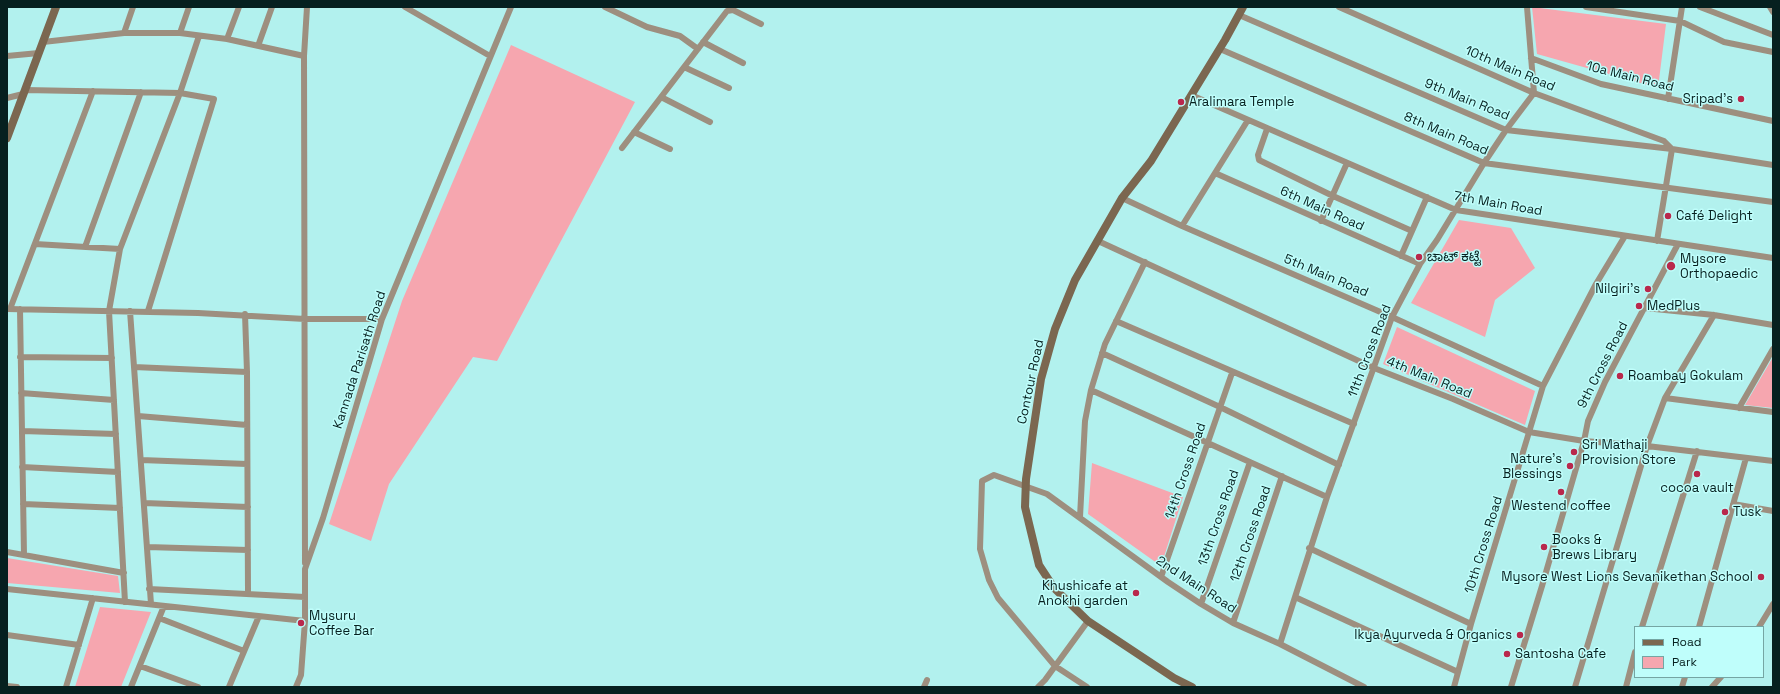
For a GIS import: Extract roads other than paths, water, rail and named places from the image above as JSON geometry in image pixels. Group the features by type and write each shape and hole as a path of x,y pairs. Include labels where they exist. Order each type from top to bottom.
{"main road":[{"path":"7,138 56,7"},
{"name":"Contour Road","path":"1192,687 1174,678 1088,622 1054,588 1039,565 1025,507 1026,486 1041,379 1054,329 1075,280 1122,198 1152,161 1220,49 1243,7"}],"street":[{"path":"124,33 133,7"},
{"path":"180,33 189,7"},
{"path":"226,39 239,7"},
{"path":"258,46 272,7"},
{"path":"305,569 304,56 307,7"},
{"path":"405,7 490,56"},
{"name":"Kannada Parisath Road","path":"296,687 301,675 305,621 305,569 323,518 382,319 511,7"},
{"path":"605,7 647,27 680,36 698,49"},
{"name":"10th Main Road","path":"1339,7 1534,92 1664,141 1672,149"},
{"path":"1527,7 1534,92"},
{"path":"1586,7 1680,21 1724,42 1773,52"},
{"path":"1668,99 1682,7"},
{"path":"1700,7 1773,35"},
{"path":"1770,7 1773,12"},
{"path":"622,148 727,10 730,9 761,24"},
{"name":"9th Main Road","path":"1238,15 1506,130 1672,149 1773,165"},
{"path":"43,42 124,33 180,33 226,39 304,56"},
{"path":"125,602 109,311 120,249 180,93 198,36"},
{"path":"702,42 743,63"},
{"name":"8th Main Road","path":"1220,49 1484,163 1773,202"},
{"path":"7,56 39,53"},
{"name":"10a Main Road","path":"1531,58 1601,84 1773,121"},
{"path":"684,67 729,88"},
{"path":"7,98 24,92 93,91 180,93 214,99 148,311"},
{"path":"93,91 9,309 245,314 305,319 382,319"},
{"path":"85,247 141,92"},
{"name":"11th Cross Road","path":"1280,644 1327,497 1392,317 1420,264 1456,210 1484,163 1534,92"},
{"name":"7th Main Road","path":"1191,95 1456,210 1773,258"},
{"path":"661,97 710,122"},
{"path":"1182,226 1248,120"},
{"path":"1267,129 1258,158 1333,196 1412,231"},
{"path":"634,132 670,149"},
{"path":"1658,241 1672,149"},
{"path":"1321,221 1347,164"},
{"name":"6th Main Road","path":"1215,173 1420,264"},
{"path":"1401,256 1427,197"},
{"name":"5th Main Road","path":"1122,198 1182,226 1392,317 1543,386"},
{"name":"10th Cross Road","path":"1454,687 1471,624 1543,386 1596,284 1625,236"},
{"name":"4th Main Road","path":"1098,241 1374,368 1454,399 1529,432 1584,441 1697,451 1773,461"},
{"path":"35,244 120,249"},
{"name":"9th Cross Road","path":"1511,687 1584,441 1588,421 1605,382 1646,308 1678,244"},
{"path":"1080,517 1085,421 1091,390 1102,353 1145,262"},
{"path":"1646,308 1773,325"},
{"path":"20,309 24,555"},
{"path":"130,311 151,604"},
{"path":"245,314 247,372 248,593"},
{"path":"1575,687 1647,446 1665,398 1714,316"},
{"path":"1116,321 1354,424"},
{"path":"1739,408 1773,349"},
{"path":"1102,353 1220,407 1339,465"},
{"path":"20,357 112,358"},
{"path":"134,367 247,372"},
{"name":"14th Cross Road","path":"1161,577 1232,372"},
{"path":"1091,390 1327,497"},
{"path":"21,393 114,400"},
{"path":"1665,398 1773,412"},
{"path":"138,416 247,425"},
{"path":"22,431 116,434"},
{"path":"1642,626 1697,451"},
{"path":"1699,626 1746,458"},
{"path":"141,460 247,464"},
{"name":"13th Cross Road","path":"1201,604 1250,462"},
{"path":"22,467 118,472"},
{"name":"2nd Main Road","path":"1055,666 998,598 989,580 980,548 982,481 994,475 1047,494 1161,577 1201,604 1233,622 1364,687"},
{"name":"12th Cross Road","path":"1233,622 1282,476"},
{"path":"144,503 248,507"},
{"path":"23,504 120,508"},
{"path":"1733,504 1773,511"},
{"path":"147,547 248,550"},
{"path":"1310,548 1471,624"},
{"path":"7,552 124,573"},
{"path":"150,589 305,597"},
{"path":"7,590 305,621"},
{"path":"1295,597 1458,672"},
{"path":"66,687 93,598"},
{"path":"1760,626 1773,604"},
{"path":"131,687 164,606"},
{"path":"228,687 259,616"},
{"path":"160,618 244,651"},
{"path":"1038,687 1088,622"},
{"path":"7,635 79,645"},
{"path":"1626,687 1634,656"},
{"path":"140,666 198,687"},
{"path":"1055,666 1087,687"},
{"path":"1712,687 1720,678"},
{"path":"924,687 927,680"},
{"path":"7,686 17,687"}],"place":[{"name":"Sripad's","path":"1741,99"},
{"name":"Aralimara Temple","path":"1181,102"},
{"name":"Café Delight","path":"1668,216"},
{"name":"ಚಾಟ್ ಕಟ್ಟೆ","path":"1419,257"},
{"name":"Mysore Orthopaedic","path":"1671,266"},
{"name":"Nilgiri's","path":"1648,289"},
{"name":"MedPlus","path":"1639,306"},
{"name":"Roambay Gokulam","path":"1620,376"},
{"name":"Sri Mathaji Provision Store","path":"1574,452"},
{"name":"Nature's Blessings","path":"1570,466"},
{"name":"cocoa vault","path":"1697,474"},
{"name":"Westend coffee","path":"1561,492"},
{"name":"Tusk","path":"1725,512"},
{"name":"Books & Brews Library","path":"1544,547"},
{"name":"Mysore West Lions Sevanikethan School","path":"1761,577"},
{"name":"Khushicafe at Anokhi garden","path":"1136,593"},
{"name":"Mysuru Coffee Bar","path":"301,623"},
{"name":"Ikya Ayurveda & Organics","path":"1520,635"},
{"name":"Santosha Cafe","path":"1507,654"}]}
